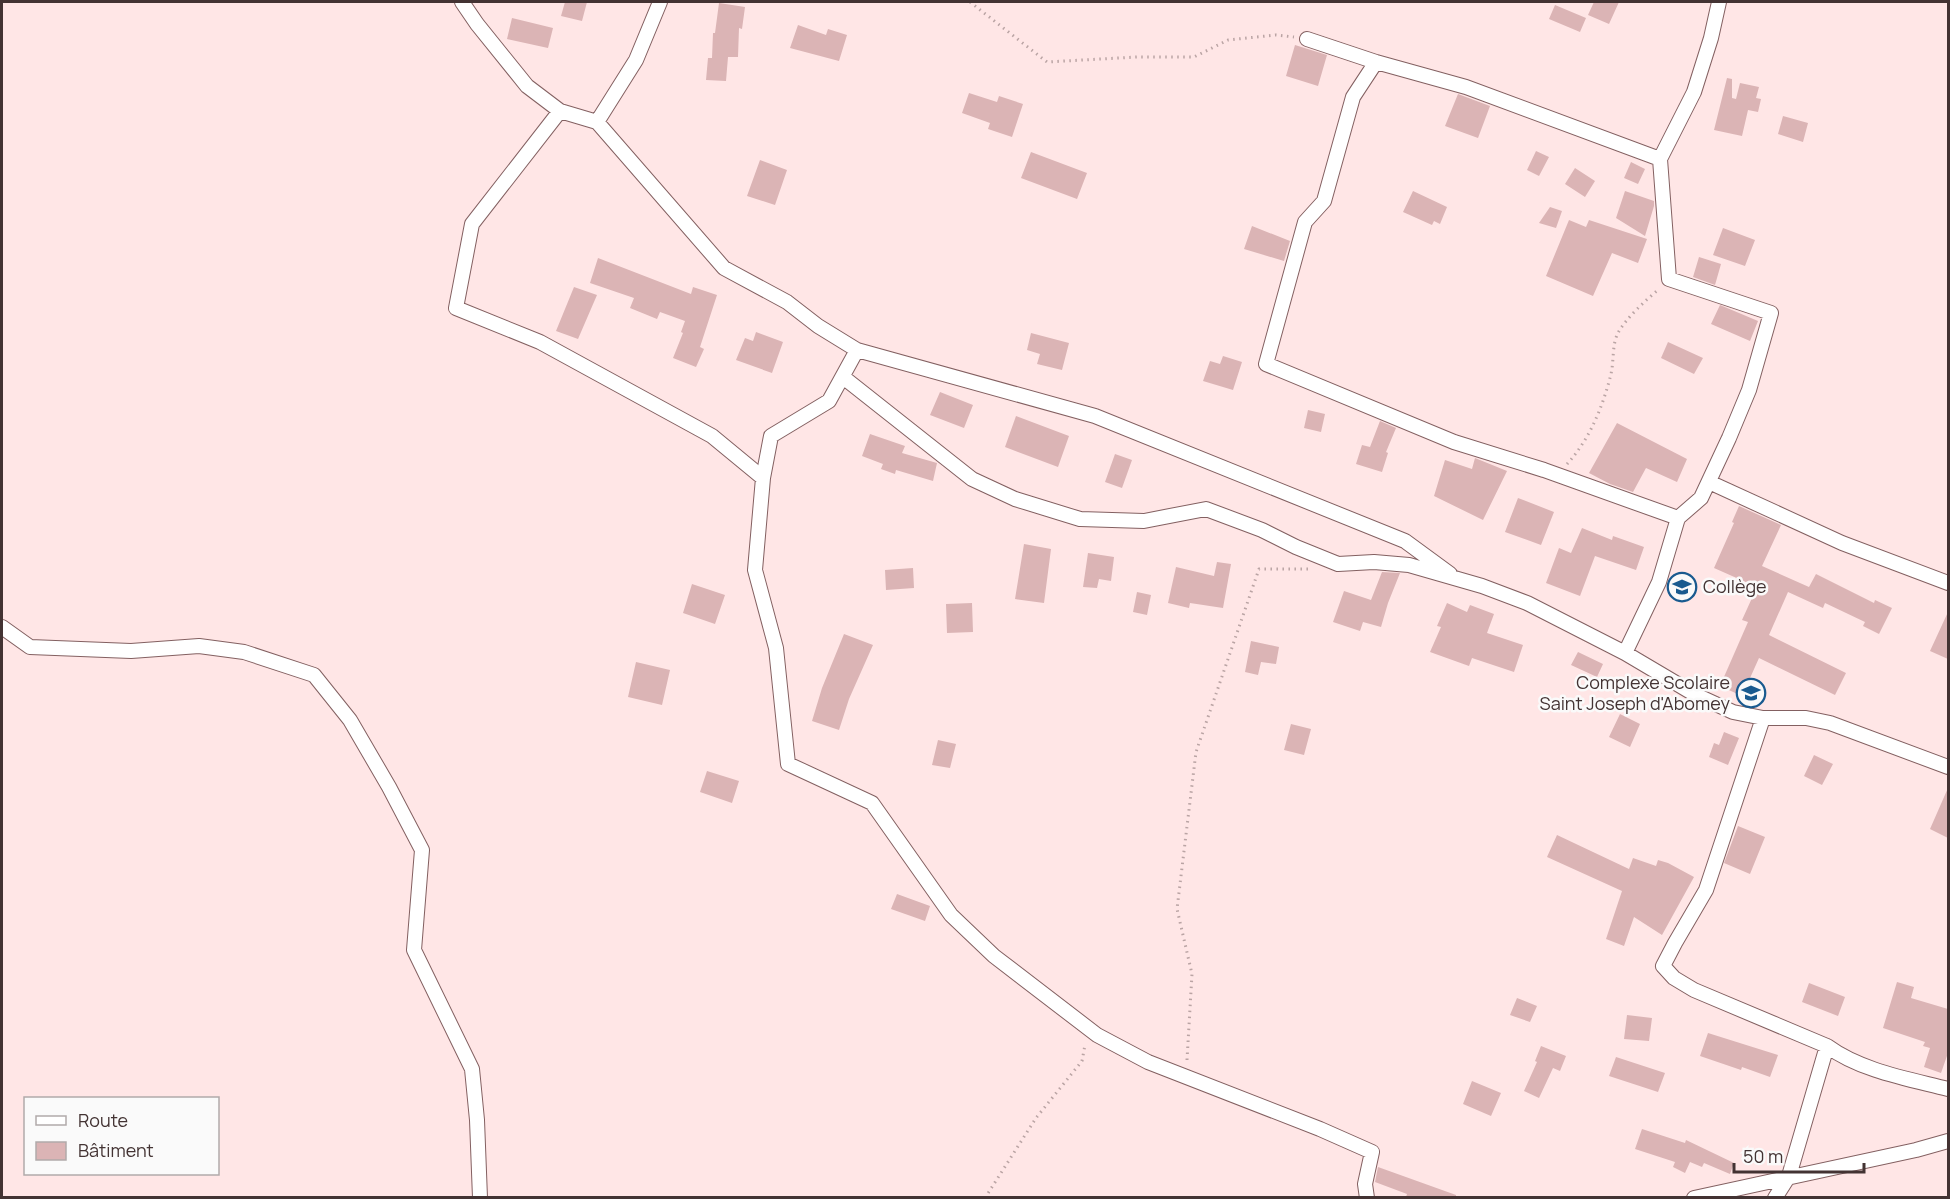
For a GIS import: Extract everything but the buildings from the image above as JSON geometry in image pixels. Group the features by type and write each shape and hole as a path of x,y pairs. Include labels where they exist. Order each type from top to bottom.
{"street":[{"path":"462,2 527,86 560,111 597,122 724,268 787,302 818,326 857,350 1095,416 1405,541 1457,580"},
{"path":"597,122 636,60 660,2"},
{"path":"1625,653 1659,582 1678,518 1701,498 1749,390 1772,313 1669,279 1659,159 1694,92 1711,38 1719,2"},
{"path":"1307,39 1376,62 1466,87 1659,159"},
{"path":"1376,62 1353,97 1324,201 1305,222 1266,364 1454,442 1557,475 1678,518"},
{"path":"560,111 472,224 456,308 540,342 712,436 763,478"},
{"path":"857,350 829,401 771,436 763,478 755,570 776,648 788,764 872,802 951,915 994,956 1097,1035 1148,1062 1320,1129 1372,1152 1365,1184 1367,1197"},
{"path":"843,377 972,479 1015,500 1080,519 1144,521 1206,509 1262,530 1338,564 1374,562 1409,565 1482,586 1527,603 1625,653 1696,695 1733,712 1763,718 1806,718 1830,723 1948,764"},
{"path":"1709,482 1842,543 1948,583"},
{"path":"2,627 30,646 130,651 199,646 244,652 314,675 350,720 422,850 414,950 472,1069 477,1120 480,1197"},
{"path":"1763,718 1706,890 1663,966 1674,978 1694,990 1827,1046 1840,1056 1892,1074 1948,1089"},
{"path":"1775,1197 1789,1176 1827,1046"},
{"path":"1694,1197 1916,1150 1948,1140"}],"path":[{"path":"970,2 1047,62 1137,57 1194,57 1228,40 1276,36 1307,39"},
{"path":"1557,475 1575,456 1599,414 1611,373 1617,334 1644,302 1669,279"},
{"path":"1186,1077 1191,974 1177,909 1196,752 1259,568 1303,571 1338,564"},
{"path":"985,1197 1036,1118 1082,1061 1087,1028"}],"place":[{"name":"Collège","path":"1682,587"},
{"name":"Complexe Scolaire Saint Joseph d'Abomey","path":"1751,693"}]}
